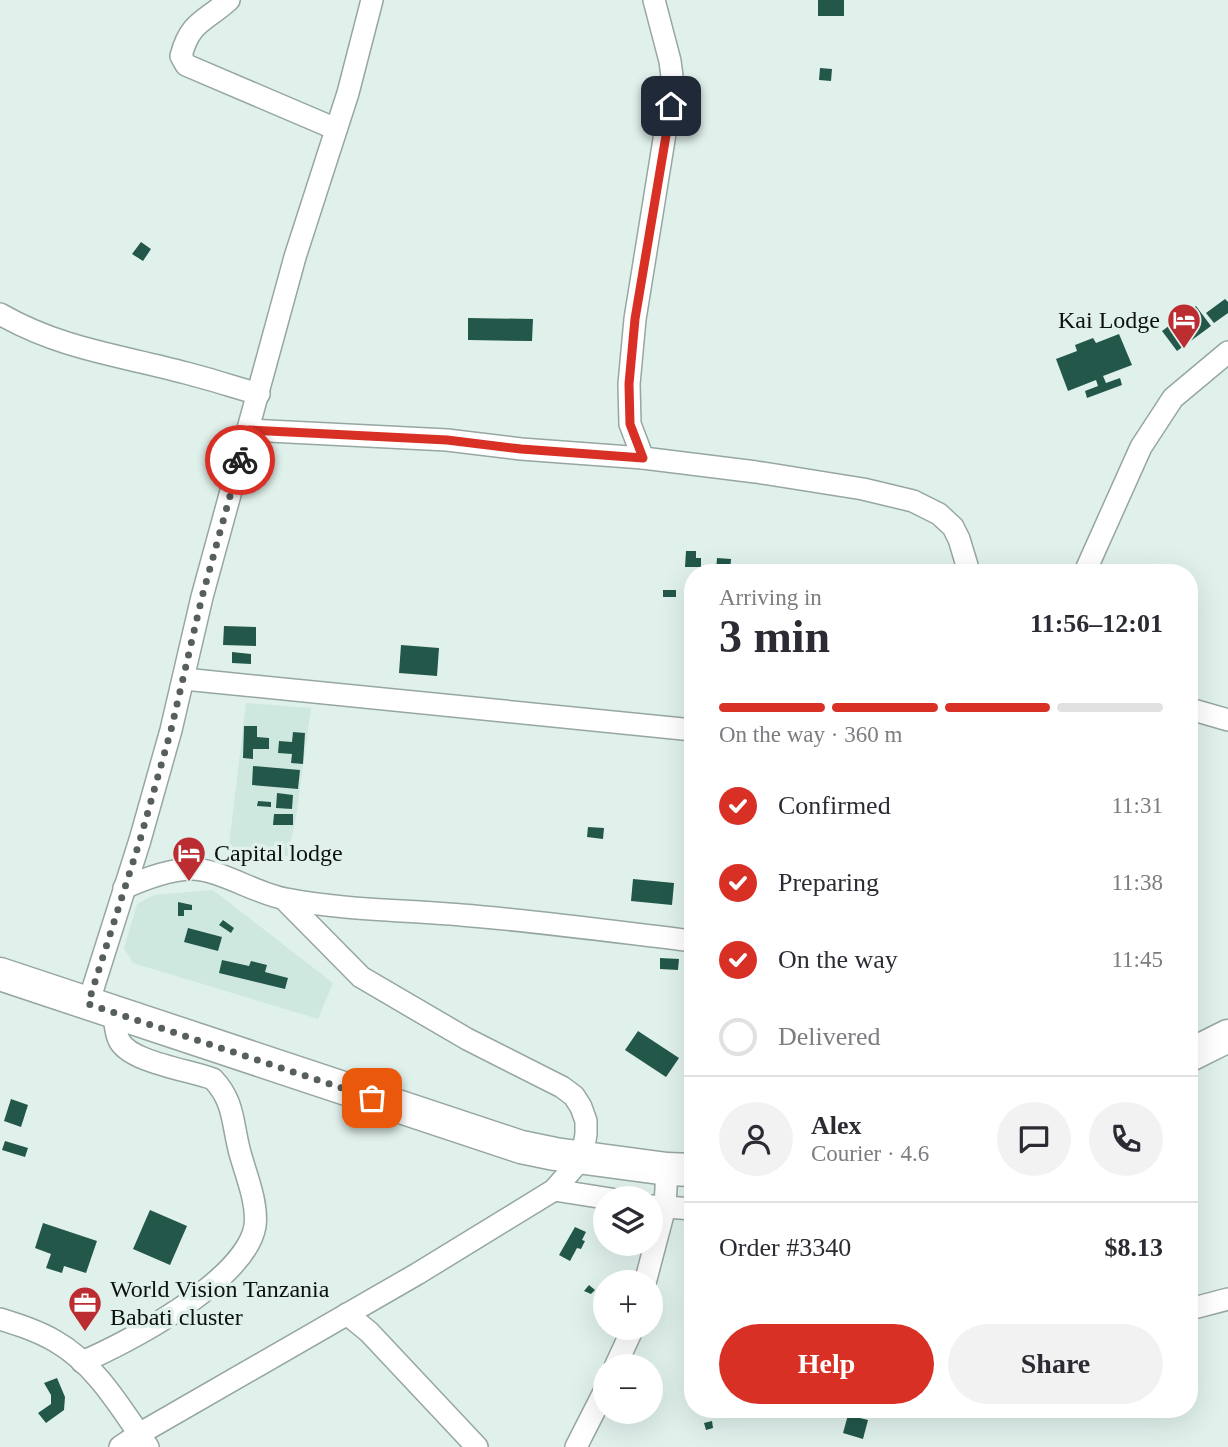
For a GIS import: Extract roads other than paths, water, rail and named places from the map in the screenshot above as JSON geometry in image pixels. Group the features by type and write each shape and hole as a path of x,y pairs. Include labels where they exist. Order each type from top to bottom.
{"highway":[{"path":"0,974 521,1147 582,1158 680,1169"},
{"path":"1198,1051 1228,1036"}],"street":[{"path":"229,0 196,24 185,41 181,56 186,65 336,129"},
{"path":"82,1362 118,1347 184,1306 219,1279 249,1245 254,1226 253,1202 236,1140 232,1111 221,1088 212,1079 137,1056 126,1049 101,1008 124,888 140,840 184,679 202,597 295,257 348,93 372,0"},
{"path":"643,458 630,424 629,384 635,319 673,84 670,61 654,0"},
{"path":"0,314 22,327 61,343 186,373 259,394"},
{"path":"1089,564 1141,447 1173,398 1228,352"},
{"path":"249,430 447,440 521,449 643,458 831,484 913,501 939,514 953,527 967,564"},
{"path":"184,679 684,729"},
{"path":"1198,711 1228,720"},
{"path":"124,888 140,881 191,869 204,870 284,899 355,908 503,918 684,940"},
{"path":"120,1447 143,1441 346,1314 554,1190 582,1158 586,1128 583,1114 574,1096 562,1087 467,1039 361,977 284,899"},
{"path":"663,1198 680,1169"},
{"path":"554,1190 593,1196"},
{"path":"663,1206 684,1208"},
{"path":"1198,1307 1228,1299"},
{"path":"346,1314 369,1332 477,1447"},
{"path":"0,1319 57,1342 82,1362 101,1382 143,1441"},
{"path":"576,1447 593,1414"}],"place":[{"name":"Kai Lodge","path":"1184,350"},
{"name":"Capital lodge","path":"189,883"},
{"name":"World Vision Tanzania Babati cluster","path":"85,1333"}]}
